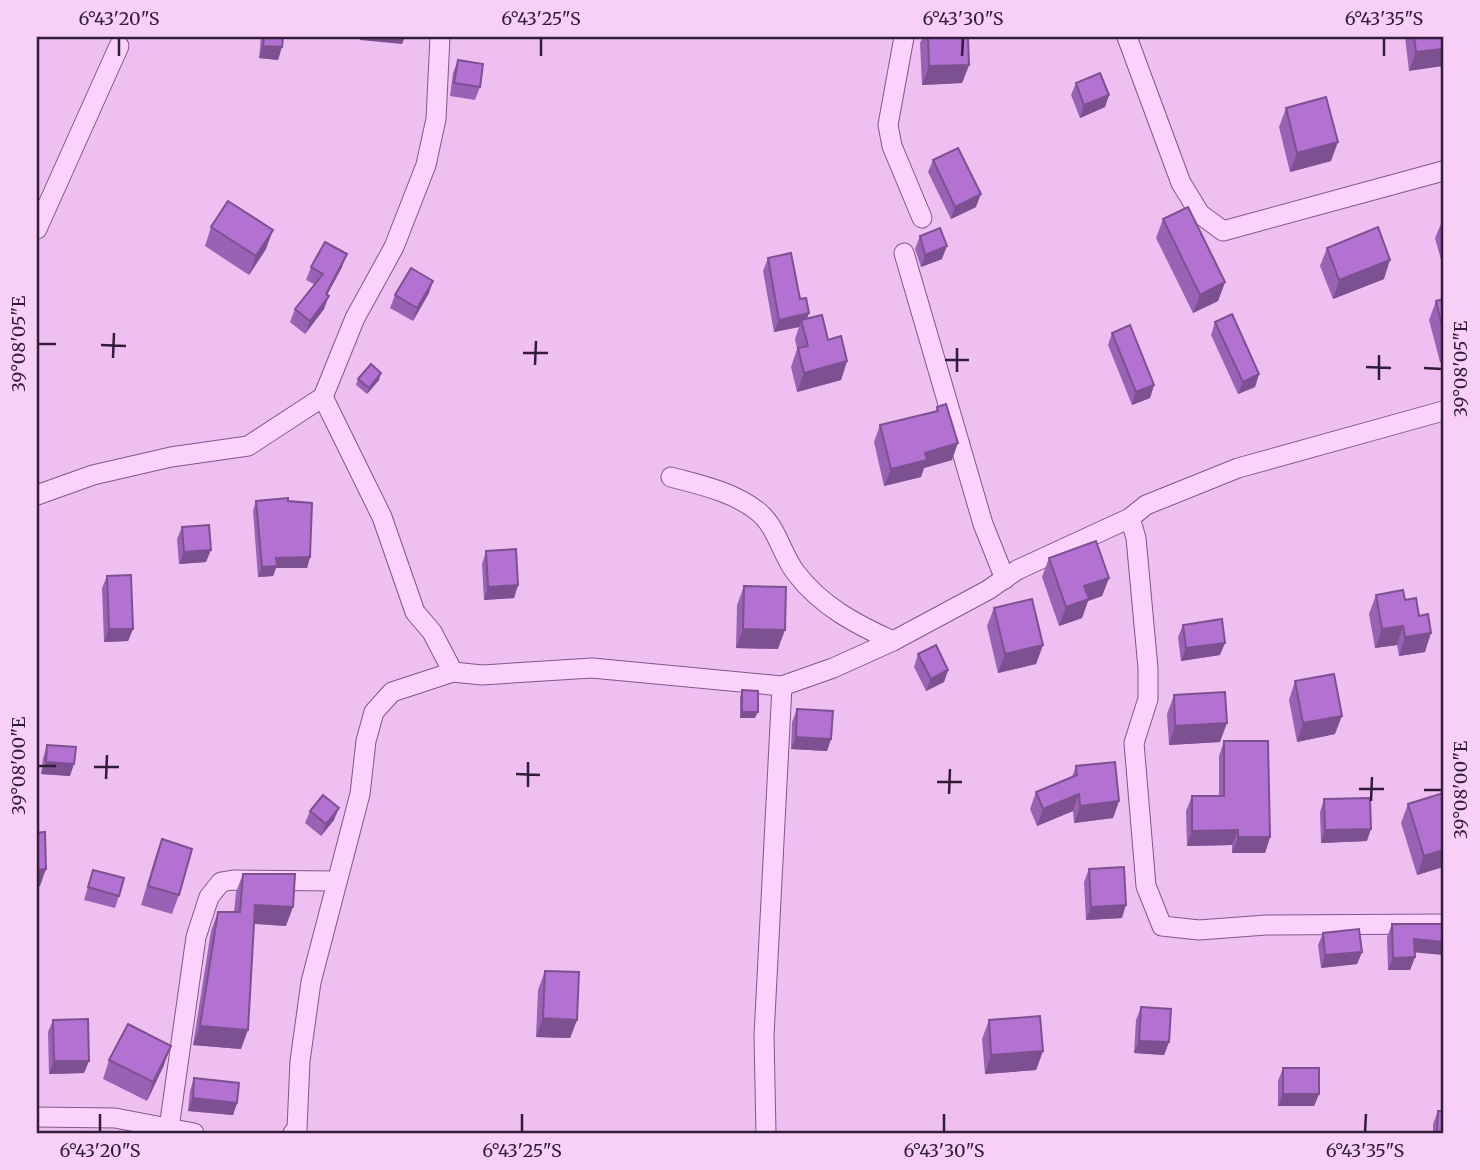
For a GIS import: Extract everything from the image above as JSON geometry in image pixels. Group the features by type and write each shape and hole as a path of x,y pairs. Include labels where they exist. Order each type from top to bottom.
{"street":[{"path":"37,495 93,475 159,460 248,446 323,397 355,318 394,247 426,165 436,119 440,37"},
{"path":"904,37 888,125 892,146 922,218"},
{"path":"1127,37 1181,183 1200,215 1223,231 1443,171"},
{"path":"37,229 119,46"},
{"path":"904,253 983,524 1005,579"},
{"path":"323,397 382,517 415,612 432,632 453,672"},
{"path":"293,1133 297,1129 300,1061 312,982 360,794 366,741 374,712 392,692 453,672 482,675 592,668 782,686 893,642 1005,579 1130,518 1146,505 1238,468 1443,411"},
{"path":"671,477 724,491 758,511 779,538 795,572 823,600 853,623 893,642"},
{"path":"1130,518 1136,538 1149,668 1148,699 1134,743 1140,827 1146,886 1162,926 1199,930 1266,925 1443,924"},
{"path":"766,1133 764,1036 782,686"},
{"path":"169,1128 196,937 209,897 221,882 233,880 337,881"},
{"path":"37,1116 115,1118 194,1133"}],"building":[{"path":"264,37 283,37 282,47 263,46"},
{"path":"928,37 968,37 969,65 929,66"},
{"path":"1414,37 1443,37 1443,49 1416,52"},
{"path":"458,60 483,64 480,87 454,83"},
{"path":"1100,73 1109,95 1084,105 1076,83"},
{"path":"1326,97 1338,142 1297,153 1286,108"},
{"path":"958,148 981,194 955,207 933,160"},
{"path":"228,201 273,230 256,256 211,227"},
{"path":"1188,207 1225,282 1200,295 1163,219"},
{"path":"1378,227 1390,260 1339,280 1327,248"},
{"path":"940,228 947,246 925,255 920,236"},
{"path":"325,242 347,254 326,294 329,296 310,321 295,309 323,274 311,267"},
{"path":"791,253 800,299 806,298 809,313 779,320 768,258"},
{"path":"411,268 433,281 417,308 395,295"},
{"path":"1443,299 1443,331 1436,301"},
{"path":"1232,314 1259,374 1243,382 1215,322"},
{"path":"822,315 828,340 841,336 847,361 804,373 798,348 808,346 801,320"},
{"path":"1130,325 1154,385 1136,392 1112,333"},
{"path":"371,364 381,373 369,388 358,379"},
{"path":"946,404 958,443 925,453 927,460 891,469 880,425 938,411 937,407"},
{"path":"288,498 288,501 312,503 310,557 276,558 277,566 262,567 256,501"},
{"path":"209,525 211,550 184,552 182,527"},
{"path":"1096,541 1109,578 1084,586 1089,599 1066,607 1049,558"},
{"path":"516,549 518,585 488,587 486,551"},
{"path":"131,575 133,629 109,629 107,576"},
{"path":"744,586 786,587 785,630 743,629"},
{"path":"1403,590 1405,600 1416,598 1419,616 1428,614 1431,633 1405,637 1403,626 1382,629 1376,595"},
{"path":"1032,599 1043,645 1005,654 994,608"},
{"path":"1222,619 1225,643 1186,648 1183,625"},
{"path":"936,645 948,670 931,679 918,654"},
{"path":"1334,674 1342,716 1303,723 1295,681"},
{"path":"742,690 758,691 758,712 742,712"},
{"path":"1225,692 1227,723 1175,726 1174,695"},
{"path":"797,709 833,711 831,739 796,737"},
{"path":"1224,741 1268,741 1270,837 1238,837 1238,830 1192,831 1192,796 1224,796"},
{"path":"47,745 76,747 74,764 46,762"},
{"path":"1115,762 1119,801 1080,806 1079,794 1043,809 1036,792 1077,775 1076,766"},
{"path":"1443,793 1443,850 1424,856 1408,804"},
{"path":"323,795 339,808 326,824 310,811"},
{"path":"1370,798 1371,829 1325,830 1324,799"},
{"path":"45,832 46,869 37,870 37,833"},
{"path":"162,839 192,849 179,895 148,886"},
{"path":"1124,867 1126,905 1091,907 1089,869"},
{"path":"93,870 124,878 119,896 88,887"},
{"path":"243,874 295,874 293,907 255,905 248,1030 200,1026 218,912 240,912"},
{"path":"1392,924 1443,924 1443,942 1414,939 1415,957 1393,958"},
{"path":"1359,929 1362,952 1325,955 1323,933"},
{"path":"545,971 579,972 577,1020 543,1018"},
{"path":"1141,1007 1171,1009 1169,1042 1139,1041"},
{"path":"1040,1016 1043,1051 991,1055 989,1020"},
{"path":"88,1019 89,1061 54,1061 53,1020"},
{"path":"128,1024 171,1046 153,1082 109,1060"},
{"path":"1283,1068 1319,1068 1319,1094 1283,1094"},
{"path":"194,1078 239,1083 237,1103 193,1098"},
{"path":"1438,1111 1443,1111 1443,1132 1437,1132"}]}
